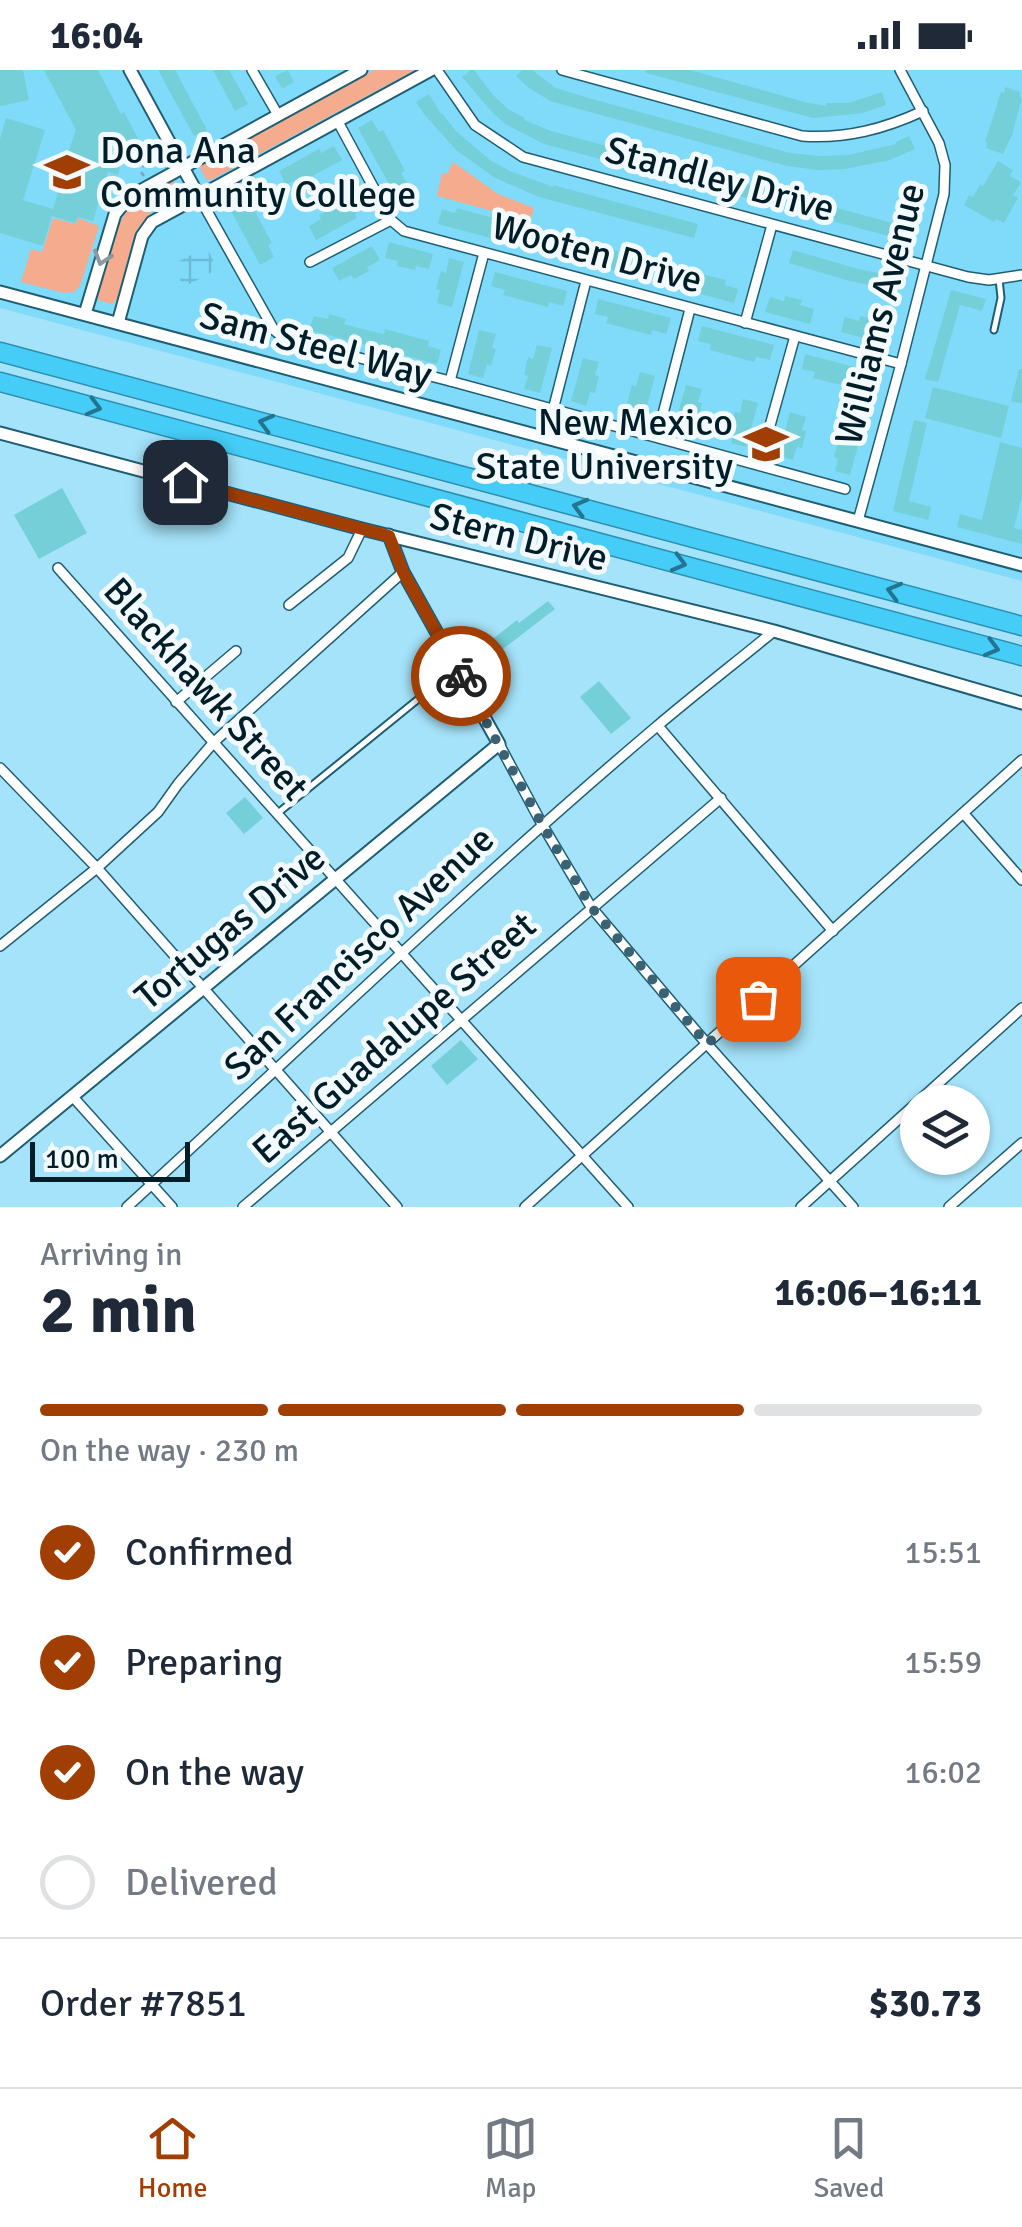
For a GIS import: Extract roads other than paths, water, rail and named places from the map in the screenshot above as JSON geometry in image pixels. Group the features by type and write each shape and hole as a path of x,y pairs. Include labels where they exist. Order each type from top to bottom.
{"highway":[{"path":"0,352 1022,626"},
{"path":"0,382 1022,656"}],"street":[{"path":"130,70 279,336 845,489"},
{"path":"252,70 278,115"},
{"path":"85,314 113,221 119,208 137,192 362,70"},
{"path":"118,323 146,228 162,215 434,70"},
{"name":"Standley Drive","path":"434,70 474,124 523,157 968,277 998,279 1022,275"},
{"path":"562,70 802,136 823,138 870,132 923,111"},
{"name":"Williams Avenue","path":"858,521 902,364 941,207 945,175 939,143 900,70"},
{"path":"310,262 391,220 337,120"},
{"name":"Wooten Drive","path":"391,220 404,231 484,254 902,364"},
{"path":"745,323 772,225"},
{"path":"450,382 484,254"},
{"path":"553,410 586,281"},
{"name":"Sam Steel Way","path":"0,292 1022,565"},
{"path":"657,437 690,309"},
{"path":"759,465 795,336"},
{"name":"Stern Drive","path":"0,433 389,536 774,631 1022,703"},
{"path":"289,605 348,558 362,529"},
{"path":"389,536 403,572 591,907 853,1207"},
{"name":"Blackhawk Street","path":"58,568 628,1207"},
{"path":"0,946 97,868 158,812 214,742 403,572"},
{"name":"San Francisco Avenue","path":"127,1207 543,826 774,631"},
{"path":"176,702 236,650"},
{"path":"658,726 832,931"},
{"name":"Tortugas Drive","path":"0,1156 499,744"},
{"path":"525,1207 1022,760"},
{"path":"0,768 97,868 396,1207"},
{"name":"East Guadalupe Street","path":"242,1207 721,798"},
{"path":"964,814 1022,880"},
{"path":"801,1207 1022,1008"},
{"path":"73,1096 172,1207"},
{"path":"948,1207 1022,1142"}],"lane":[{"path":"994,330 1001,298 998,279"},
{"path":"278,814 456,668"}],"place":[{"name":"Dona Ana Community College","path":"67,172"},
{"name":"New Mexico State University","path":"766,444"}]}
